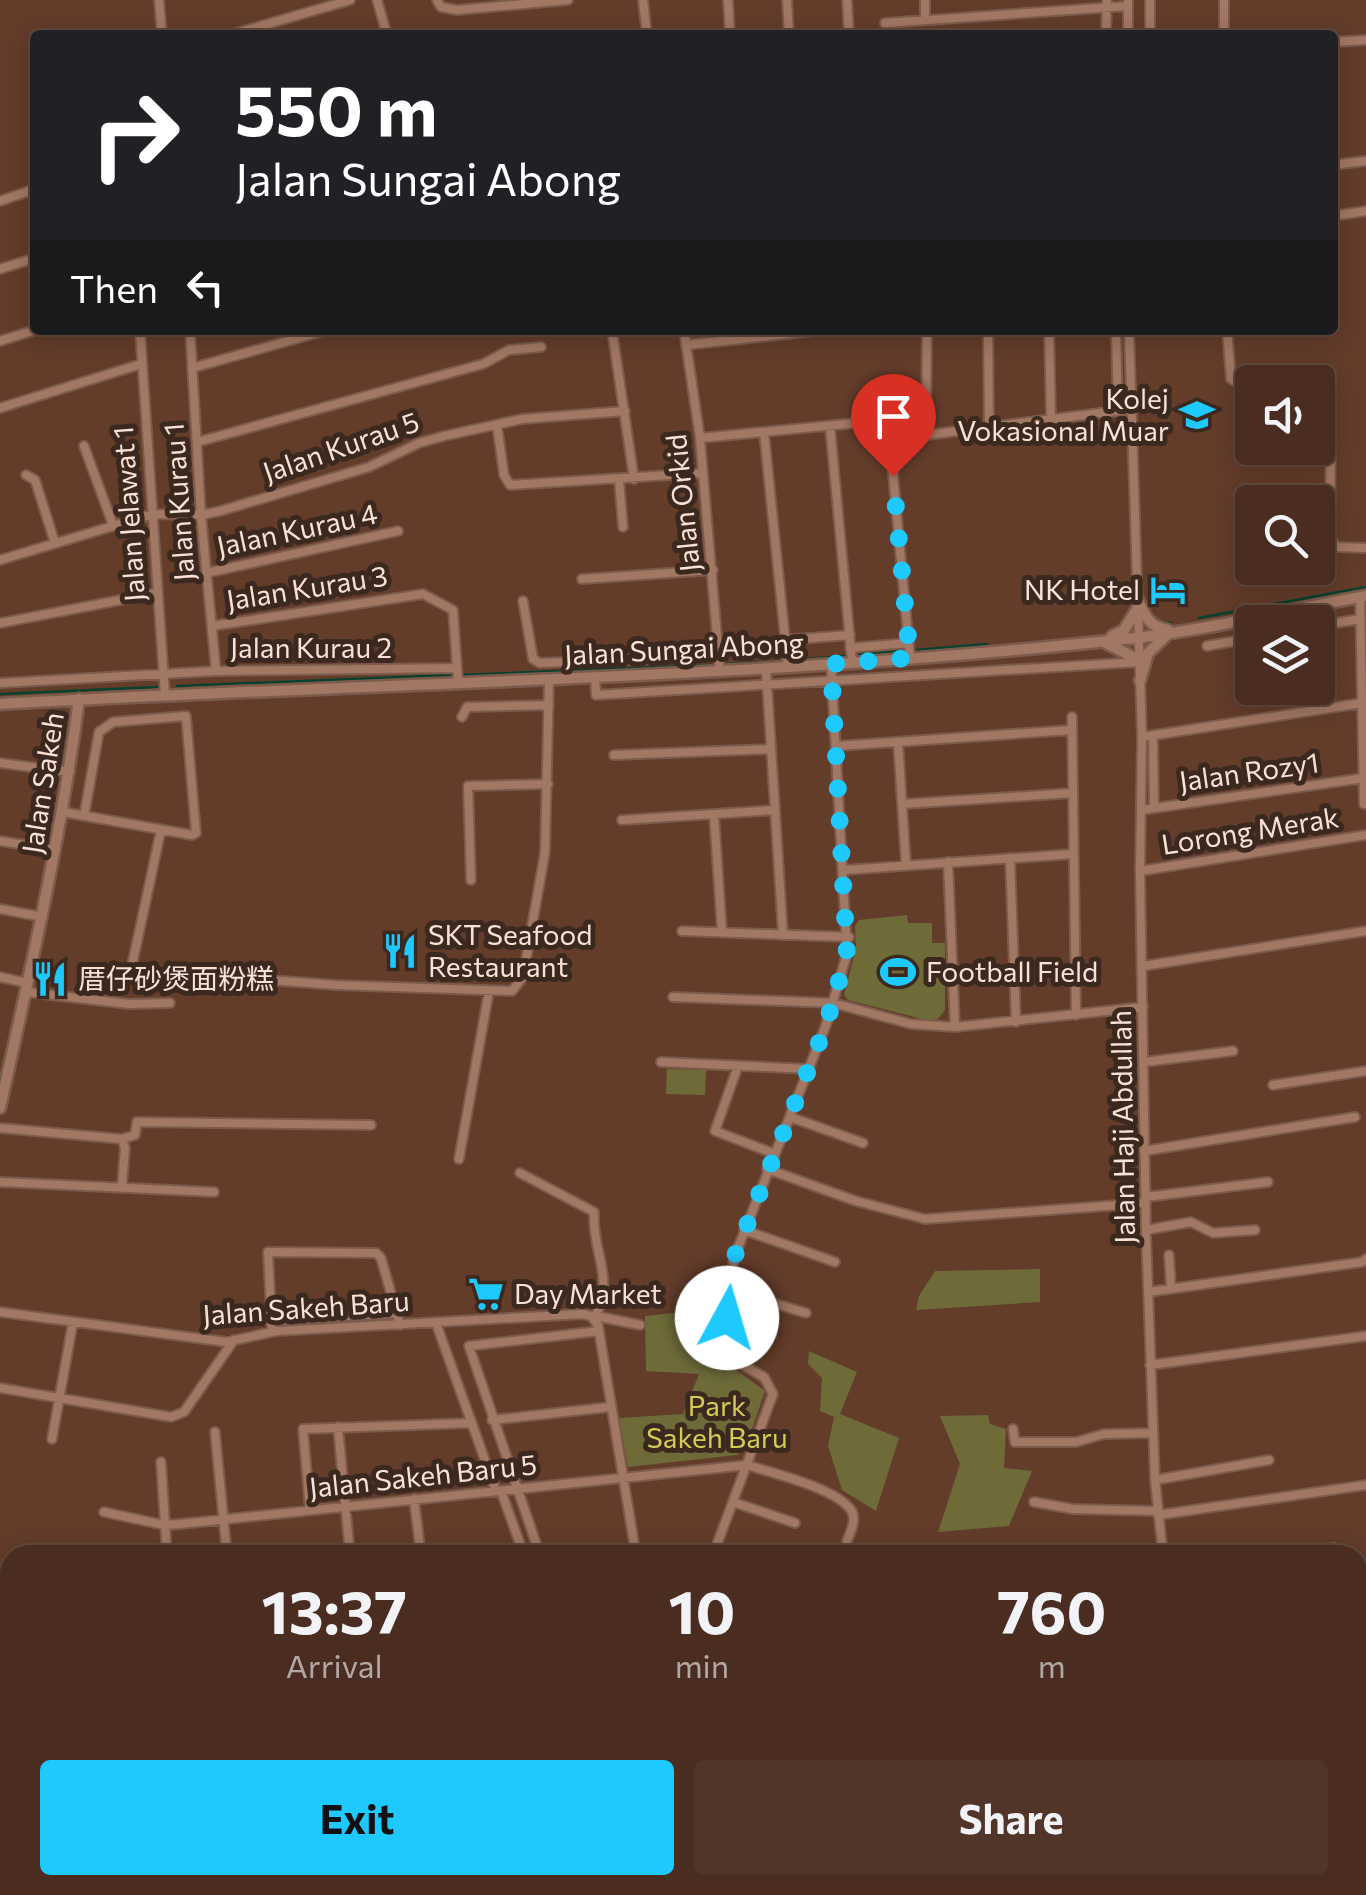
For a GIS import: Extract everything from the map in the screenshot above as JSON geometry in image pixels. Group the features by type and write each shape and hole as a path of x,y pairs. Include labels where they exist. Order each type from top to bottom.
{"street":[{"path":"159,0 162,30"},
{"path":"249,30 350,0"},
{"path":"377,0 386,30"},
{"path":"437,0 448,10 568,0"},
{"path":"643,0 646,30"},
{"path":"728,0 730,30"},
{"path":"787,0 789,30"},
{"path":"847,0 850,30"},
{"path":"924,0 925,20"},
{"path":"1024,0 1024,13"},
{"path":"1150,0 1150,30"},
{"path":"1224,0 1224,30"},
{"path":"884,23 1128,3 1128,30"},
{"path":"1106,30 1107,4"},
{"path":"1338,42 1366,40"},
{"path":"1338,164 1366,161"},
{"path":"0,200 30,191"},
{"path":"1338,215 1366,210"},
{"path":"0,269 30,260"},
{"path":"0,341 30,332"},
{"name":"Jalan Jelawat 1","path":"140,335 165,695"},
{"name":"Jalan Kurau 1","path":"190,335 201,515 216,670"},
{"path":"192,368 308,335"},
{"path":"613,335 634,480"},
{"name":"Jalan Orkid","path":"685,335 700,438 720,672"},
{"path":"686,345 777,335"},
{"path":"927,335 926,435 1132,409"},
{"path":"988,335 989,427"},
{"path":"1049,335 1051,419"},
{"path":"1116,335 1118,410"},
{"name":"Jalan Haji Abdullah","path":"1129,335 1142,737 1140,871 1146,1230 1155,1480 1162,1545"},
{"path":"1228,335 1230,378 1235,381"},
{"path":"197,442 484,364 509,350 541,346"},
{"path":"0,408 141,364"},
{"name":"Jalan Kurau 5","path":"0,560 153,514 201,515 369,467 419,443 522,419 625,411"},
{"path":"700,438 888,420 910,658"},
{"path":"496,425 506,480 519,486 703,474"},
{"path":"830,426 852,662"},
{"path":"764,432 788,667"},
{"path":"84,446 112,525"},
{"path":"1331,465 1330,536 1336,547 1366,548"},
{"path":"26,475 35,480 55,543"},
{"path":"619,480 623,527"},
{"name":"Jalan Kurau 4","path":"206,573 398,531"},
{"path":"582,579 713,570"},
{"path":"0,623 156,593"},
{"name":"Jalan Kurau 3","path":"212,626 417,593 454,610 458,681"},
{"path":"1363,596 1360,619 1364,804"},
{"name":"Jalan Sungai Abong","path":"0,704 165,695 269,680 411,676 458,681 595,678 910,658 1138,637 1363,596"},
{"path":"523,601 533,659 540,663 719,656"},
{"path":"1137,604 1154,627 1172,632"},
{"path":"1099,641 1124,630 1137,604"},
{"path":"1335,623 1360,619"},
{"path":"1221,622 1225,643"},
{"path":"1140,681 1148,654 1172,632"},
{"path":"784,640 850,635"},
{"path":"1099,641 1139,661"},
{"path":"1208,646 1235,641"},
{"path":"850,648 908,643"},
{"path":"595,678 596,695 1139,661"},
{"path":"717,1545 774,1394 764,1376 726,1354 734,1258 845,967 848,937 831,664"},
{"name":"Jalan Kurau 2","path":"411,676 457,668"},
{"path":"766,668 782,935"},
{"name":"Jalan Kurau 2","path":"0,682 216,670 269,680 314,679"},
{"path":"161,830 131,970 337,985 512,991 523,977 543,869 548,679"},
{"name":"Jalan Sakeh","path":"0,1108 3,1080 44,917 79,699"},
{"name":"Jalan Rozy1","path":"1142,737 1362,703"},
{"path":"462,718 467,707 549,706"},
{"path":"63,812 84,816 161,830 196,834 186,716 113,722 99,732 84,816"},
{"path":"1072,717 1076,1015"},
{"path":"837,746 1071,730"},
{"path":"1153,735 1154,808"},
{"path":"898,742 906,865"},
{"path":"614,755 771,749"},
{"path":"0,763 70,772"},
{"name":"Jalan Rozy1","path":"1141,810 1364,778"},
{"path":"471,880 468,786 548,784"},
{"path":"903,804 1072,792"},
{"path":"622,820 774,810"},
{"path":"714,814 722,932"},
{"name":"Lorong Merak","path":"1140,871 1366,835"},
{"path":"0,841 56,850"},
{"path":"844,870 1074,854"},
{"path":"1010,858 1016,1022"},
{"path":"948,862 955,1027"},
{"path":"0,909 44,917"},
{"path":"682,930 848,937"},
{"path":"1143,966 1366,931"},
{"path":"0,977 27,988 129,1004 170,1003"},
{"path":"459,1160 489,991"},
{"path":"674,997 834,1002 912,1024 955,1027 1143,1007"},
{"path":"1144,1062 1233,1052"},
{"path":"661,1062 809,1069"},
{"path":"738,1066 715,1131 775,1154"},
{"path":"1272,1085 1366,1071"},
{"path":"1144,1150 1355,1117"},
{"path":"790,1118 863,1143"},
{"path":"0,1128 122,1139 135,1135 137,1122 371,1125"},
{"path":"122,1139 122,1186"},
{"path":"767,1169 914,1218 1146,1200 1268,1182"},
{"path":"520,1173 594,1212 596,1242 606,1280 597,1323 634,1545"},
{"path":"0,1182 214,1192"},
{"path":"1146,1230 1191,1222 1213,1233 1254,1230"},
{"path":"744,1230 835,1262"},
{"path":"272,1332 268,1252 376,1253 381,1258 400,1324"},
{"path":"1169,1255 1171,1288"},
{"path":"1148,1292 1366,1259"},
{"path":"730,1290 806,1313"},
{"name":"Jalan Sakeh Baru","path":"0,1312 210,1341 272,1332 582,1314 597,1323"},
{"path":"270,1320 397,1313"},
{"path":"52,1439 73,1322"},
{"name":"Jalan Sakeh Baru","path":"436,1323 520,1545"},
{"path":"536,1545 470,1345 597,1323 640,1326"},
{"path":"1150,1365 1366,1336"},
{"path":"0,1388 178,1415 234,1340"},
{"path":"492,1420 610,1406"},
{"path":"310,1510 302,1431 472,1423"},
{"path":"338,1427 349,1545"},
{"path":"1013,1429 1015,1442 1076,1442 1104,1434 1153,1434"},
{"path":"216,1432 226,1545"},
{"path":"1155,1480 1270,1460"},
{"path":"161,1462 166,1545"},
{"path":"747,1465 806,1484 844,1504 854,1518 847,1541"},
{"name":"Jalan Sakeh Baru 5","path":"104,1512 164,1525 747,1465"},
{"path":"1034,1502 1073,1509 1158,1513 1366,1485"},
{"path":"414,1500 420,1545"},
{"path":"733,1502 795,1523"}],"green space":[{"name":"Football Field","path":"907,915 908,923 932,923 932,943 945,943 945,1010 938,1019 930,1021 848,1000 844,995 859,920"},
{"path":"667,1069 706,1070 705,1095 666,1094"},
{"path":"1040,1269 1040,1302 916,1310 919,1296 935,1271"},
{"name":"Park Sakeh Baru","path":"684,1312 708,1330 704,1355 716,1355 765,1391 746,1447 737,1455 628,1467 619,1418 683,1414 699,1374 646,1371 645,1316"},
{"path":"809,1351 857,1372 840,1414 899,1438 876,1511 842,1490 828,1446 834,1417 820,1411 822,1378 808,1364"},
{"path":"988,1415 990,1424 1006,1429 1004,1468 1032,1471 1009,1526 938,1532 960,1464 940,1416"}],"waterway":[{"path":"1199,618 1366,587"},
{"path":"1158,621 1171,623"},
{"path":"1110,631 1116,627"},
{"path":"916,650 987,644"},
{"path":"856,655 902,651"},
{"path":"793,660 845,656"},
{"path":"723,664 781,661"},
{"path":"461,675 711,665"},
{"path":"177,686 454,675"},
{"path":"0,694 158,687"}],"place":[{"name":"Kolej Vokasional Muar","path":"1197,415"},
{"name":"NK Hotel","path":"1168,590"},
{"name":"SKT Seafood Restaurant","path":"400,951"},
{"name":"Football Field","path":"898,972"},
{"name":"厝仔砂煲面粉糕","path":"50,979"},
{"name":"Day Market","path":"486,1294"}],"route":[{"path":"727,1318 734,1258 798,1099 845,967 848,937 831,664 910,658 893,476"}]}
